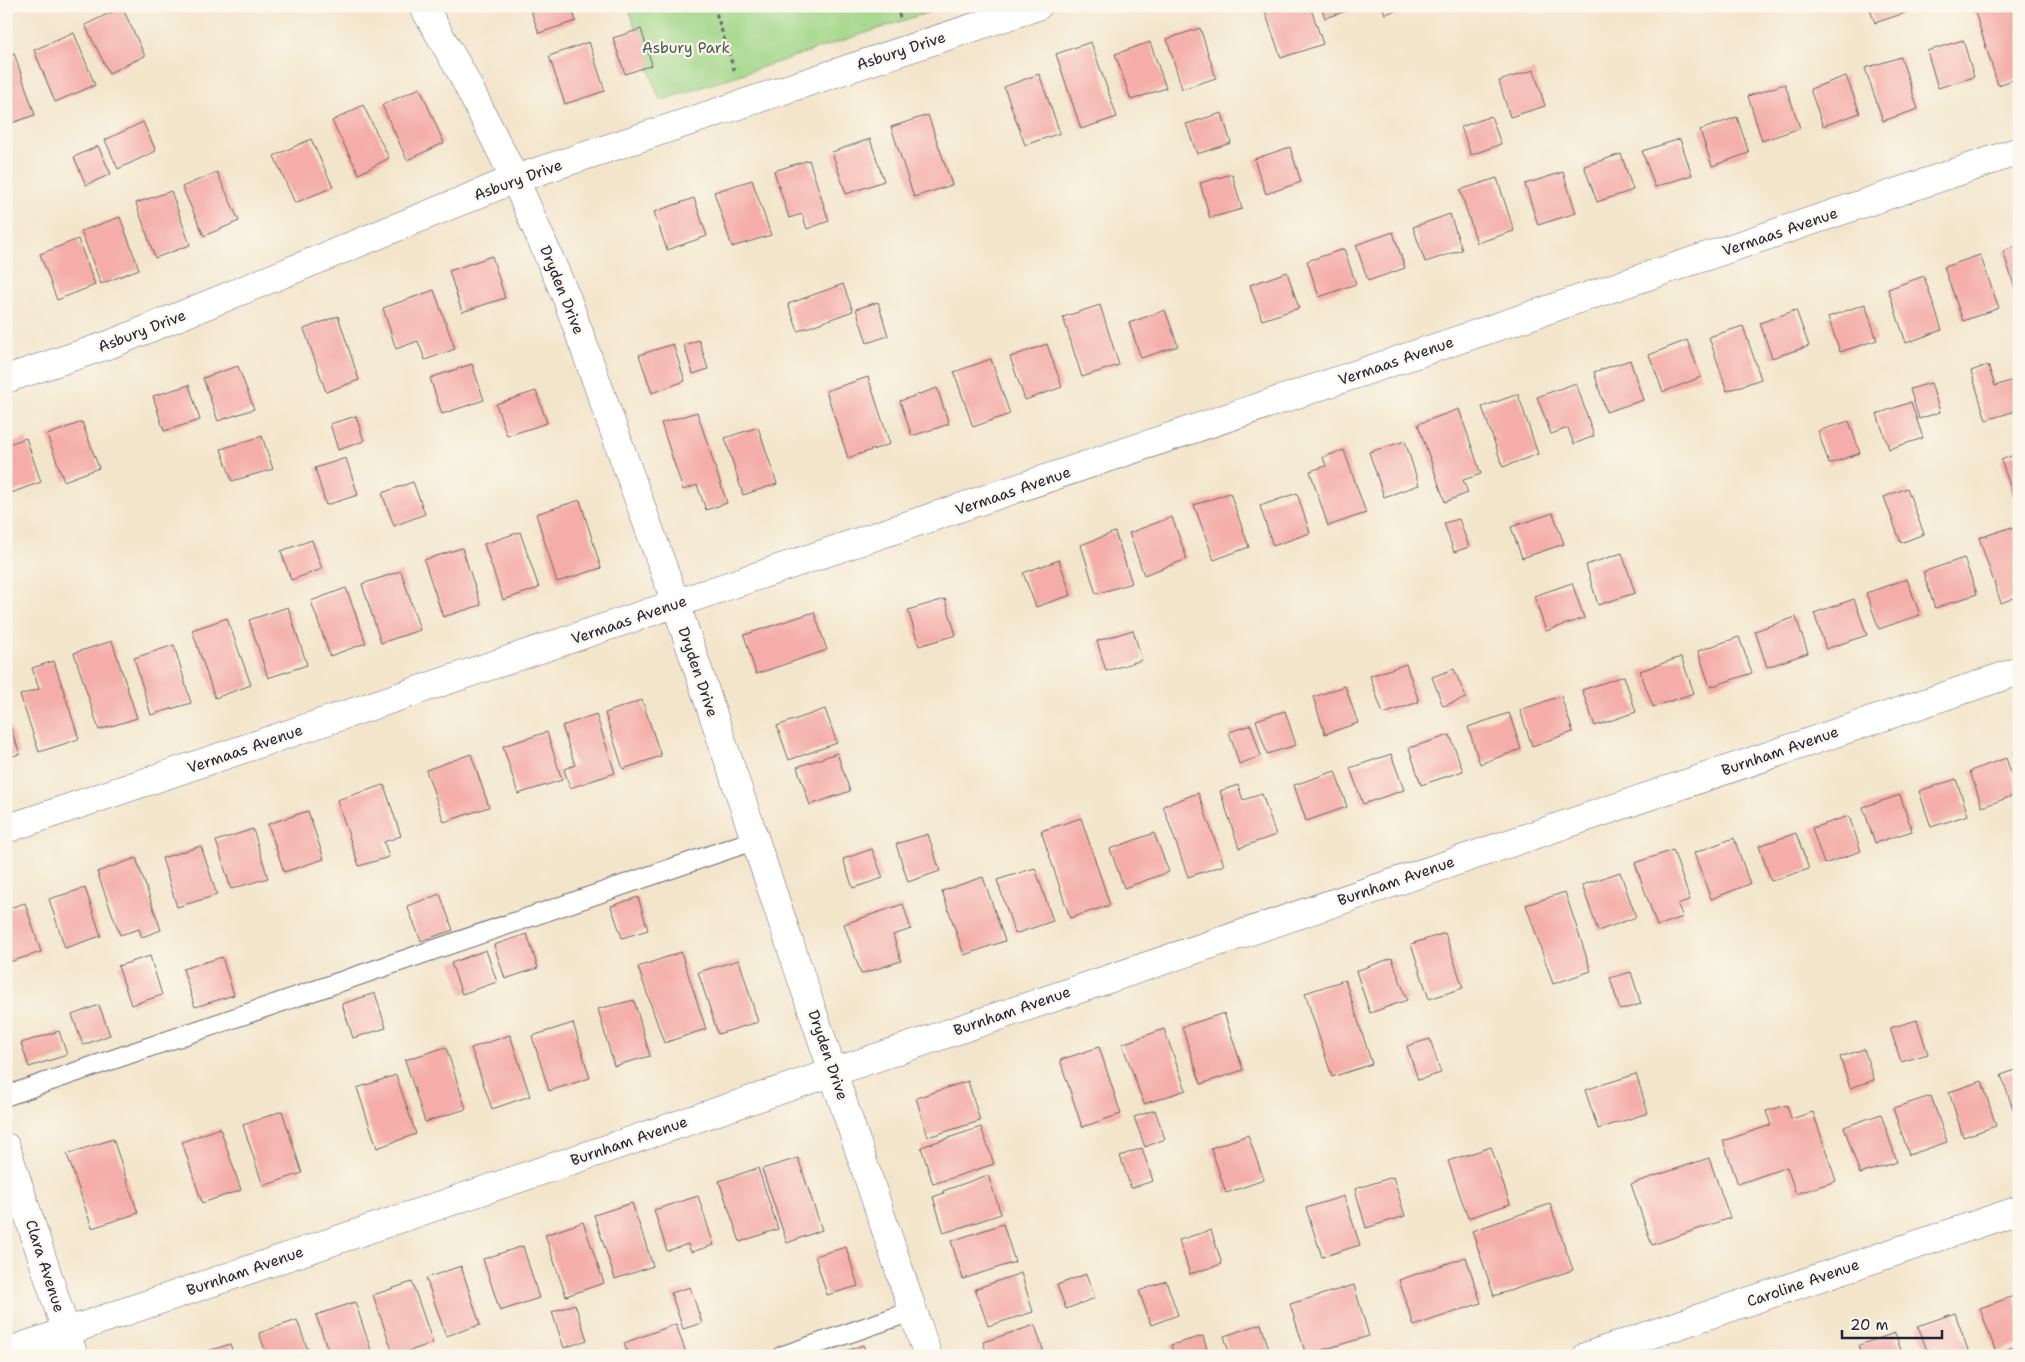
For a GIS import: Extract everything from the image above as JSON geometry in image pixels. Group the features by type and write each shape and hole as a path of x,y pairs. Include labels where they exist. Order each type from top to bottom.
{"street":[{"name":"Dryden Drive","path":"423,6 461,72 515,180 567,299 676,604 928,1356"},
{"name":"Asbury Drive","path":"6,379 111,344 515,180 1038,6"},
{"name":"Vermaas Avenue","path":"6,829 2019,151"},
{"name":"Burnham Avenue","path":"6,1352 71,1344 833,1071 2019,671"},
{"name":"Clara Avenue","path":"6,1147 71,1344"},
{"name":"Caroline Avenue","path":"1587,1356 2019,1210"}],"lane":[{"path":"6,1096 755,840"},
{"path":"782,1356 913,1311"}],"path":[{"path":"714,6 736,77"}],"green space":[{"name":"Asbury Park","path":"628,6 947,6 660,101"}],"building":[{"path":"529,6 571,6 576,21 539,33"},
{"path":"1263,6 1310,6 1323,44 1281,58"},
{"path":"1321,6 1359,6 1359,7 1325,18"},
{"path":"1382,6 1407,6 1407,7 1385,14"},
{"path":"1869,6 1903,6 1905,13 1875,23"},
{"path":"1982,6 2018,6 2019,78 1998,85 1974,9"},
{"path":"122,7 145,56 109,73 85,25"},
{"path":"1200,28 1216,78 1182,89 1167,39"},
{"path":"641,29 652,65 625,74 613,38"},
{"path":"74,33 95,85 55,102 34,50"},
{"path":"1963,40 1974,77 1938,88 1927,51"},
{"path":"589,42 605,91 565,104 549,56"},
{"path":"1091,42 1117,117 1081,129 1056,54"},
{"path":"1150,42 1166,88 1131,100 1115,54"},
{"path":"14,53 35,115 6,125 6,55"},
{"path":"1901,57 1918,109 1883,121 1865,68"},
{"path":"1534,70 1545,106 1510,117 1499,81"},
{"path":"1039,74 1060,133 1025,145 1004,87"},
{"path":"1846,76 1860,113 1823,126 1810,89"},
{"path":"1785,84 1800,128 1762,141 1748,96"},
{"path":"420,88 444,143 407,160 382,105"},
{"path":"363,105 389,158 359,174 332,121"},
{"path":"1222,113 1231,143 1197,154 1186,124"},
{"path":"928,115 952,185 914,197 891,127"},
{"path":"1491,116 1501,144 1471,155 1461,127"},
{"path":"1737,117 1749,153 1712,166 1700,130"},
{"path":"143,122 156,151 118,169 105,140"},
{"path":"311,139 333,187 295,203 274,156"},
{"path":"870,139 884,181 846,194 832,152"},
{"path":"1680,139 1692,175 1655,187 1642,151"},
{"path":"98,146 111,174 86,185 74,157"},
{"path":"1290,147 1301,182 1266,194 1254,159"},
{"path":"1621,154 1633,190 1597,202 1584,166"},
{"path":"809,160 829,221 807,229 802,214 789,218 774,171"},
{"path":"217,172 239,221 204,236 182,187"},
{"path":"1563,172 1576,213 1538,225 1525,184"},
{"path":"1232,174 1242,209 1210,218 1200,183"},
{"path":"1497,178 1514,231 1477,243 1460,190"},
{"path":"752,180 771,235 732,247 714,192"},
{"path":"171,191 190,245 155,258 136,203"},
{"path":"694,198 707,236 667,250 654,212"},
{"path":"1450,214 1462,250 1425,262 1413,227"},
{"path":"120,217 139,269 101,284 81,231"},
{"path":"1393,232 1405,268 1368,281 1356,245"},
{"path":"78,239 95,285 57,300 40,254"},
{"path":"2019,245 2019,298 2018,298 2003,251"},
{"path":"1344,249 1356,284 1319,297 1307,261"},
{"path":"1980,255 1999,308 1963,321 1944,267"},
{"path":"492,256 505,298 462,312 449,271"},
{"path":"1287,272 1299,308 1262,320 1250,285"},
{"path":"1924,276 1942,330 1906,343 1888,289"},
{"path":"843,284 853,311 798,331 788,304"},
{"path":"434,290 455,349 425,360 418,341 396,349 383,308"},
{"path":"878,302 888,336 867,343 856,309"},
{"path":"1865,304 1877,340 1840,352 1828,317"},
{"path":"1100,305 1119,365 1082,377 1063,317"},
{"path":"1165,310 1178,346 1141,358 1129,323"},
{"path":"1796,310 1809,346 1772,358 1760,323"},
{"path":"338,316 359,380 326,392 304,329"},
{"path":"1743,326 1761,379 1727,391 1709,337"},
{"path":"699,340 708,369 693,374 684,345"},
{"path":"1687,340 1701,377 1663,392 1649,355"},
{"path":"673,344 685,381 652,393 639,355"},
{"path":"1047,344 1062,387 1025,400 1010,357"},
{"path":"991,359 1010,414 973,427 954,372"},
{"path":"1630,360 1643,400 1606,412 1594,372"},
{"path":"472,364 484,400 442,414 430,378"},
{"path":"1988,365 1995,386 2013,380 2019,398 2019,410 1986,420 1971,371"},
{"path":"238,366 254,409 218,421 203,378"},
{"path":"868,377 890,444 848,458 826,391"},
{"path":"1576,383 1594,436 1574,444 1568,428 1551,434 1537,397"},
{"path":"1931,383 1940,412 1919,419 1910,389"},
{"path":"189,385 200,420 164,431 153,396"},
{"path":"937,388 949,424 912,436 900,401"},
{"path":"536,391 547,423 507,436 496,404"},
{"path":"1518,394 1538,454 1503,467 1482,407"},
{"path":"1911,402 1923,438 1889,449 1877,414"},
{"path":"1459,409 1481,474 1463,480 1468,493 1445,502 1418,424"},
{"path":"697,412 727,503 706,510 697,485 683,490 661,423"},
{"path":"356,416 364,441 338,450 330,424"},
{"path":"1849,421 1860,453 1829,464 1818,431"},
{"path":"82,422 99,468 64,481 47,435"},
{"path":"758,427 777,484 743,495 725,438"},
{"path":"262,436 273,469 232,481 221,449"},
{"path":"26,438 41,482 11,493 6,479 6,445"},
{"path":"1405,441 1419,485 1384,497 1369,452"},
{"path":"1344,450 1366,513 1328,526 1310,471 1326,466 1323,457"},
{"path":"2019,453 2019,495 2014,497 2001,460"},
{"path":"346,458 358,495 326,505 315,468"},
{"path":"413,482 425,514 394,526 382,493"},
{"path":"1907,488 1924,534 1901,543 1884,497"},
{"path":"1230,493 1249,547 1214,560 1194,505"},
{"path":"1297,493 1310,533 1273,546 1260,506"},
{"path":"580,500 601,568 557,582 536,514"},
{"path":"1553,513 1564,544 1522,558 1511,527"},
{"path":"1172,517 1187,559 1144,575 1129,533"},
{"path":"1459,519 1469,547 1454,552 1444,523"},
{"path":"2012,527 2019,546 2019,596 2001,603 1979,538"},
{"path":"520,532 539,588 503,600 484,544"},
{"path":"1115,532 1132,583 1096,594 1081,545"},
{"path":"312,540 322,569 291,580 281,551"},
{"path":"462,548 481,605 443,617 424,560"},
{"path":"1622,553 1635,593 1598,605 1586,565"},
{"path":"1964,558 1977,594 1935,608 1923,572"},
{"path":"1059,560 1071,595 1036,607 1023,573"},
{"path":"401,571 420,630 381,643 362,584"},
{"path":"1907,579 1920,615 1879,629 1866,593"},
{"path":"1572,583 1584,618 1546,631 1534,596"},
{"path":"346,588 366,643 330,656 311,601"},
{"path":"945,599 956,635 919,646 908,610"},
{"path":"1854,599 1867,635 1826,649 1814,613"},
{"path":"288,607 307,665 268,678 249,620"},
{"path":"814,612 827,650 756,674 744,635"},
{"path":"1796,617 1808,653 1767,667 1755,631"},
{"path":"227,618 251,685 215,698 192,630"},
{"path":"1133,630 1142,660 1106,671 1097,641"},
{"path":"1739,637 1752,673 1710,687 1698,651"},
{"path":"112,641 137,718 99,730 74,653"},
{"path":"174,645 191,703 151,715 134,658"},
{"path":"1681,657 1694,693 1653,707 1640,671"},
{"path":"54,661 79,739 39,752 20,695 39,689 32,668"},
{"path":"1406,664 1419,702 1383,714 1370,676"},
{"path":"1454,669 1466,698 1443,706 1432,677"},
{"path":"1624,676 1636,712 1595,726 1582,690"},
{"path":"1345,686 1358,723 1325,734 1313,697"},
{"path":"1561,696 1573,732 1532,746 1520,710"},
{"path":"642,700 661,756 623,769 605,713"},
{"path":"825,709 837,743 789,760 777,726"},
{"path":"1285,711 1296,745 1267,754 1256,720"},
{"path":"1509,713 1521,749 1480,764 1468,727"},
{"path":"596,714 615,773 570,788 564,769 575,765 562,726"},
{"path":"6,715 20,754 6,758"},
{"path":"1251,725 1261,756 1239,764 1229,732"},
{"path":"547,732 562,780 518,794 503,746"},
{"path":"1450,735 1463,771 1421,785 1409,748"},
{"path":"2019,751 2019,766 2014,753"},
{"path":"837,753 850,791 810,805 797,767"},
{"path":"471,754 489,807 444,822 426,770"},
{"path":"1391,754 1404,790 1363,804 1350,768"},
{"path":"2006,758 2018,794 1982,807 1970,771"},
{"path":"1335,771 1347,807 1306,821 1294,785"},
{"path":"1956,779 1968,815 1931,827 1919,791"},
{"path":"384,785 401,836 384,842 389,857 359,866 337,800"},
{"path":"1238,785 1243,800 1262,794 1276,835 1239,848 1220,791"},
{"path":"1198,793 1224,865 1188,877 1163,806"},
{"path":"1900,795 1912,831 1875,843 1863,807"},
{"path":"308,811 324,859 284,872 268,824"},
{"path":"1849,816 1861,851 1824,864 1812,828"},
{"path":"1081,818 1110,905 1070,918 1041,831"},
{"path":"253,829 268,878 231,889 216,841"},
{"path":"1154,833 1169,872 1124,888 1110,849"},
{"path":"1796,833 1809,869 1771,881 1759,846"},
{"path":"928,834 940,871 908,882 896,844"},
{"path":"1734,838 1750,884 1711,899 1694,853"},
{"path":"201,846 217,895 177,907 162,858"},
{"path":"872,849 883,878 853,888 843,859"},
{"path":"1673,850 1690,900 1678,905 1683,917 1657,926 1635,863"},
{"path":"136,858 161,930 142,937 139,929 120,935 97,872"},
{"path":"1035,868 1053,921 1015,934 997,880"},
{"path":"1620,872 1636,917 1598,931 1582,885"},
{"path":"983,877 1005,941 964,955 942,891"},
{"path":"85,888 101,936 65,948 49,899"},
{"path":"1565,892 1591,971 1553,984 1526,905"},
{"path":"440,894 453,930 421,941 407,906"},
{"path":"638,897 648,930 622,938 611,906"},
{"path":"25,903 41,952 6,963 6,909"},
{"path":"903,904 911,929 893,935 901,961 861,974 844,924"},
{"path":"1445,933 1463,988 1429,999 1411,944"},
{"path":"527,934 538,968 505,979 494,945"},
{"path":"486,950 497,982 462,994 451,963"},
{"path":"681,952 706,1029 664,1043 638,967"},
{"path":"150,956 162,995 131,1005 118,966"},
{"path":"222,957 234,995 195,1007 183,969"},
{"path":"1392,958 1407,1000 1370,1013 1356,971"},
{"path":"739,960 758,1022 718,1034 698,972"},
{"path":"1631,972 1641,1004 1620,1010 1610,978"},
{"path":"1345,980 1372,1064 1332,1077 1305,993"},
{"path":"375,993 386,1028 353,1038 342,1004"},
{"path":"634,1000 650,1056 614,1066 598,1009"},
{"path":"99,1005 110,1035 83,1045 72,1015"},
{"path":"1224,1013 1243,1070 1201,1084 1182,1027"},
{"path":"1917,1020 1928,1054 1901,1062 1890,1028"},
{"path":"573,1023 590,1078 549,1091 532,1036"},
{"path":"1164,1029 1186,1090 1144,1104 1122,1044"},
{"path":"59,1031 67,1055 29,1067 21,1043"},
{"path":"510,1035 530,1096 492,1109 471,1048"},
{"path":"1430,1039 1441,1073 1418,1080 1407,1046"},
{"path":"446,1047 466,1109 425,1122 405,1060"},
{"path":"1099,1047 1121,1114 1082,1127 1060,1060"},
{"path":"1864,1049 1874,1080 1850,1088 1840,1057"},
{"path":"2019,1069 2019,1116 2016,1117 2001,1075"},
{"path":"1636,1074 1648,1113 1598,1129 1585,1090"},
{"path":"396,1075 416,1134 377,1148 357,1088"},
{"path":"968,1081 980,1121 928,1137 916,1098"},
{"path":"1982,1081 1996,1126 1963,1137 1949,1092"},
{"path":"1931,1096 1947,1142 1909,1155 1893,1108"},
{"path":"1787,1105 1791,1119 1813,1112 1836,1181 1796,1194 1787,1167 1738,1184 1723,1141 1771,1125 1766,1111"},
{"path":"1155,1110 1165,1139 1145,1147 1134,1117"},
{"path":"282,1111 302,1173 263,1186 243,1125"},
{"path":"1881,1114 1897,1162 1860,1174 1844,1127"},
{"path":"981,1127 994,1164 933,1184 921,1147"},
{"path":"220,1128 241,1190 202,1203 182,1142"},
{"path":"1248,1135 1264,1180 1226,1193 1211,1148"},
{"path":"113,1139 138,1213 92,1228 67,1154"},
{"path":"1491,1147 1510,1204 1468,1218 1448,1161"},
{"path":"1142,1148 1153,1181 1131,1188 1120,1156"},
{"path":"798,1158 822,1230 787,1243 762,1169"},
{"path":"1709,1158 1730,1218 1652,1245 1631,1184"},
{"path":"758,1168 778,1229 740,1242 719,1181"},
{"path":"988,1175 1001,1214 944,1233 933,1197 944,1193 943,1191"},
{"path":"1393,1177 1405,1216 1366,1228 1355,1189"},
{"path":"698,1196 714,1245 691,1252 688,1244 667,1251 654,1210"},
{"path":"1344,1196 1360,1245 1322,1257 1306,1208"},
{"path":"632,1203 653,1266 615,1279 594,1215"},
{"path":"1550,1204 1573,1270 1494,1296 1472,1231"},
{"path":"583,1222 604,1283 566,1296 545,1235"},
{"path":"1003,1224 1015,1262 963,1279 951,1241"},
{"path":"1211,1230 1222,1264 1190,1274 1179,1240"},
{"path":"523,1246 539,1298 500,1311 483,1259"},
{"path":"846,1247 858,1286 827,1295 815,1256"},
{"path":"1466,1257 1481,1303 1414,1326 1399,1280"},
{"path":"461,1266 480,1325 446,1336 426,1278"},
{"path":"1021,1273 1033,1312 988,1326 975,1289"},
{"path":"1086,1274 1095,1298 1066,1309 1057,1285"},
{"path":"1166,1281 1178,1315 1151,1325 1139,1291"},
{"path":"412,1282 433,1343 394,1356 373,1295"},
{"path":"1354,1285 1369,1336 1306,1355 1290,1304"},
{"path":"690,1287 702,1323 683,1329 671,1293"},
{"path":"2014,1296 2019,1310 2019,1345 1996,1353 1980,1308"},
{"path":"355,1302 373,1356 330,1356 316,1315"},
{"path":"575,1304 587,1340 564,1348 552,1312"},
{"path":"1955,1313 1969,1353 1962,1356 1929,1356 1918,1326"},
{"path":"297,1320 310,1356 267,1356 259,1333"},
{"path":"676,1324 687,1356 628,1356 624,1343"},
{"path":"1261,1324 1271,1356 1230,1356 1224,1336"},
{"path":"1035,1325 1045,1356 988,1356 983,1342"},
{"path":"1895,1333 1903,1356 1862,1356 1859,1345"},
{"path":"1203,1336 1209,1356 1174,1356 1171,1345"},
{"path":"230,1344 234,1356 196,1356 196,1355"},
{"path":"863,1345 867,1356 835,1356 835,1355"}]}
